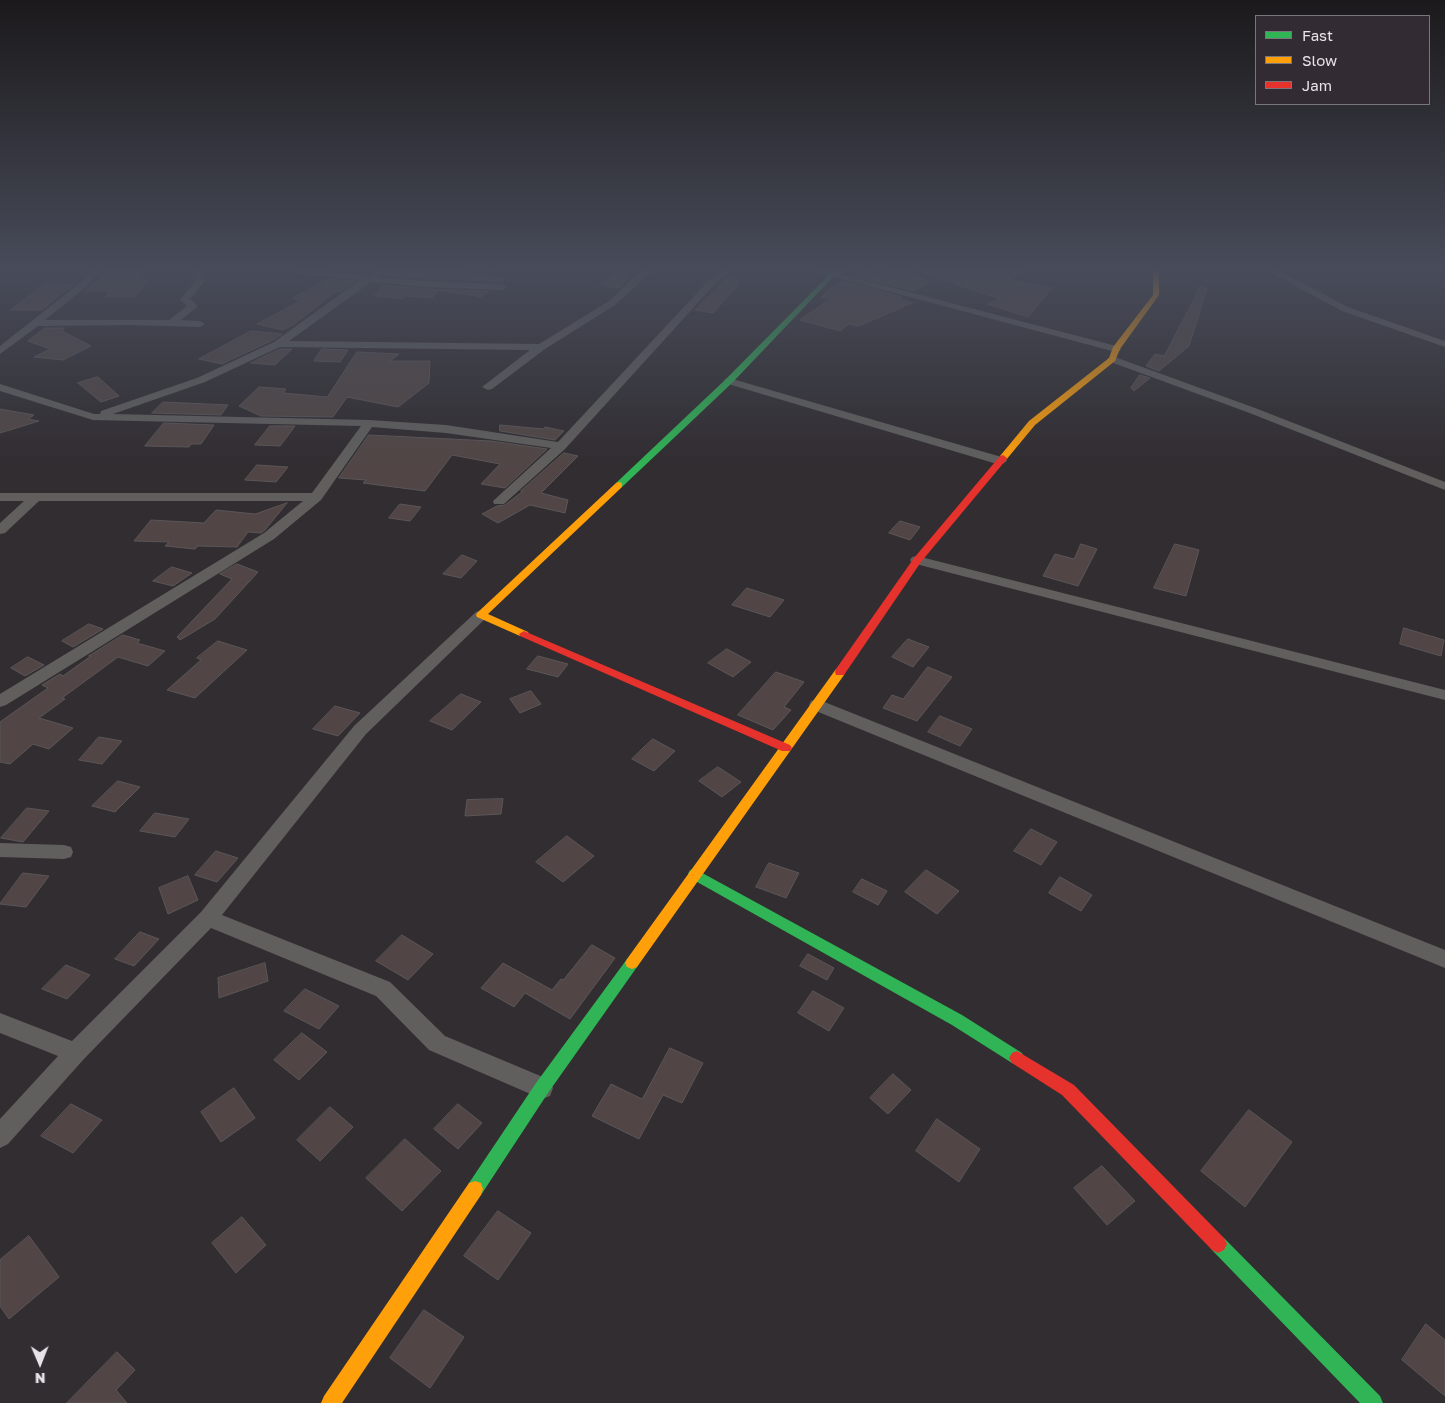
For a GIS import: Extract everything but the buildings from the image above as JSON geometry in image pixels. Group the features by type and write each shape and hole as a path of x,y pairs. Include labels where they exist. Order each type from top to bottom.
{"street":[{"path":"0,351 21,334"},
{"path":"93,417 201,380 278,344 291,334"},
{"path":"488,387 541,347 561,334"},
{"path":"499,501 561,446 664,334"},
{"path":"0,1136 75,1053 208,918 360,730 730,381 775,334"},
{"path":"1044,334 1114,354 1445,486"},
{"path":"331,1403 542,1088 817,705 917,560 1032,424 1114,354 1128,334"},
{"path":"1418,334 1445,344"},
{"path":"278,344 541,347"},
{"path":"730,381 1001,460"},
{"path":"0,387 93,417 369,422 446,429 561,446"},
{"path":"0,701 269,536 316,497 369,422"},
{"path":"0,497 316,497"},
{"path":"0,530 36,497"},
{"path":"917,560 1445,695"},
{"path":"482,615 786,748"},
{"path":"817,705 1445,959"},
{"path":"0,850 64,852"},
{"path":"695,874 957,1020 1068,1090 1373,1403"},
{"path":"208,918 383,989 438,1043 542,1088"},
{"path":"0,1023 75,1053"}],"traffic: fast":[{"path":"619,485 729,381 774,334"},
{"path":"695,874 957,1020 1017,1058"},
{"path":"475,1189 542,1088 632,963"},
{"path":"1218,1244 1373,1403"}],"traffic: slow":[{"path":"1003,458 1032,423 1112,359 1116,349 1127,334"},
{"path":"524,634 481,615 619,485"},
{"path":"632,963 840,672"},
{"path":"331,1403 475,1189"}],"traffic: jam":[{"path":"840,672 917,560 1003,458"},
{"path":"524,634 786,748"},
{"path":"1017,1058 1068,1090 1218,1244"}]}
